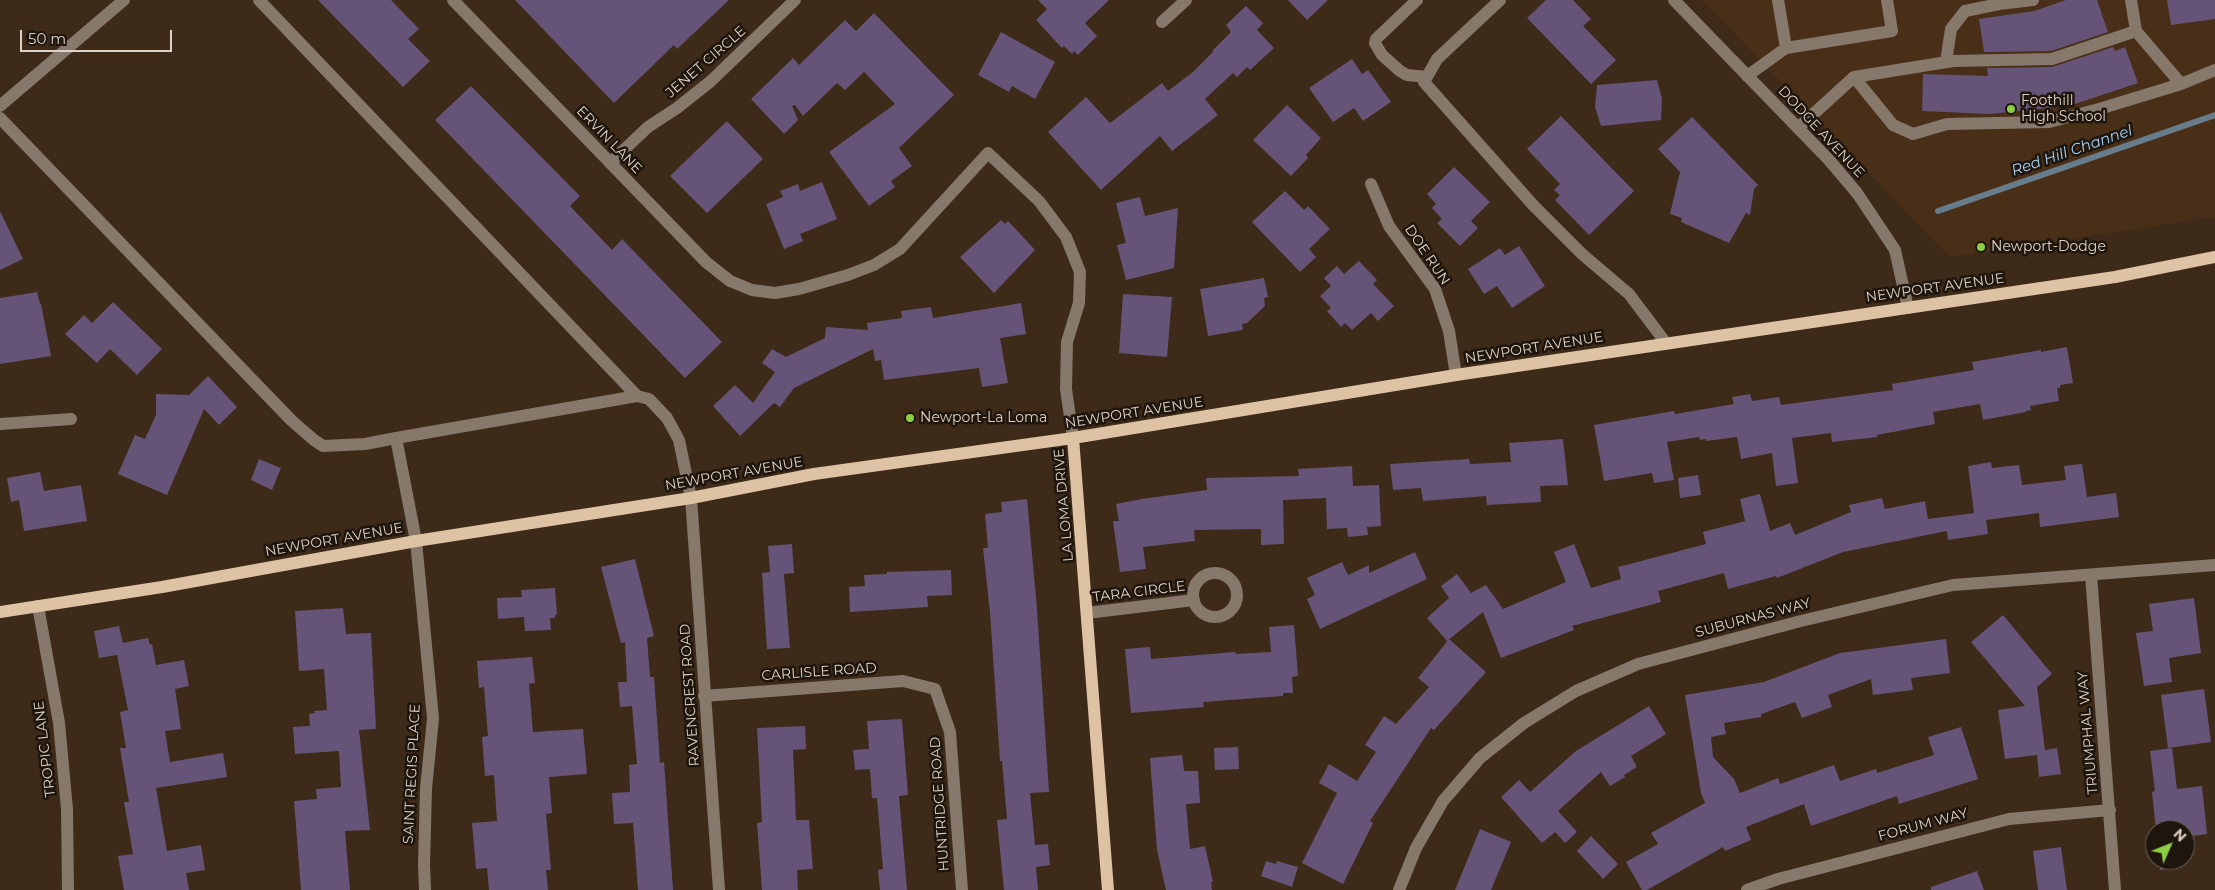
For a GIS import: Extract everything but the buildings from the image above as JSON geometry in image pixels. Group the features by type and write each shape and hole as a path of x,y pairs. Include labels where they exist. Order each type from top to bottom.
{"main road":[{"name":"NEWPORT AVENUE","path":"0,612 162,587 416,540 691,498 814,474 1073,438 1456,375 2116,277 2215,257"},
{"name":"LA LOMA DRIVE","path":"1073,438 1108,890"}],"street":[{"path":"0,106 124,0"},
{"name":"RAVENCREST ROAD","path":"259,0 637,396 649,399 667,418 679,440 691,498 719,890"},
{"name":"ERVIN LANE","path":"453,0 706,262 730,281 752,290 775,293 799,289 848,275 874,265 900,249 988,153"},
{"name":"JENET CIRCLE","path":"610,162 648,127 711,81 796,0"},
{"path":"1162,22 1186,0"},
{"path":"1416,0 1376,39 1375,43 1382,55 1400,72 1427,77"},
{"path":"1500,0 1437,59 1424,82 1533,206 1582,254 1628,294 1666,343"},
{"name":"DODGE AVENUE","path":"1674,0 1848,181 1889,238 1898,260 1908,308"},
{"path":"1778,0 1786,48"},
{"path":"1747,76 1786,48 1892,31 1886,0"},
{"path":"1946,62 1951,29 1965,11 2033,0"},
{"path":"2131,0 2136,31 2181,84"},
{"path":"1798,128 1854,77 1946,62 2052,59 2136,31"},
{"path":"1854,77 1893,125 1913,134 1947,124 2049,122 2099,110 2181,84 2215,70"},
{"path":"0,118 285,414 323,446 365,444 637,396"},
{"name":"LA LOMA DRIVE","path":"988,153 1039,201 1066,237 1080,272 1079,303 1067,342 1066,389 1073,438"},
{"name":"DOE RUN","path":"1371,184 1389,226 1434,289 1448,331 1456,375"},
{"path":"0,424 71,419"},
{"name":"SAINT REGIS PLACE","path":"396,438 416,540 432,718 426,789 425,890"},
{"name":"SUBURNAS WAY","path":"1399,890 1416,848 1443,801 1480,758 1524,723 1576,691 1638,664 1953,585 2215,565"},
{"name":"TRIUMPHAL WAY","path":"2091,574 2115,890"},
{"name":"TARA CIRCLE","path":"1087,613 1194,600"},
{"name":"TROPIC LANE","path":"38,606 59,723 67,809 68,890"},
{"name":"CARLISLE ROAD","path":"704,696 903,681 935,689"},
{"name":"HUNTRIDGE ROAD","path":"935,689 950,732 962,890"},
{"name":"FORUM WAY","path":"1747,890 1778,879 2009,818 2110,810"}],"shaded area":[{"name":"Foothill High School","path":"1702,0 2215,0 2215,217 1950,257"}],"waterway":[{"name":"Red Hill Channel","path":"1938,211 2215,115"}],"place":[{"name":"Foothill High School","path":"2011,109"},
{"name":"Newport-Dodge","path":"1981,247"},
{"name":"Newport-La Loma","path":"910,418"}]}
